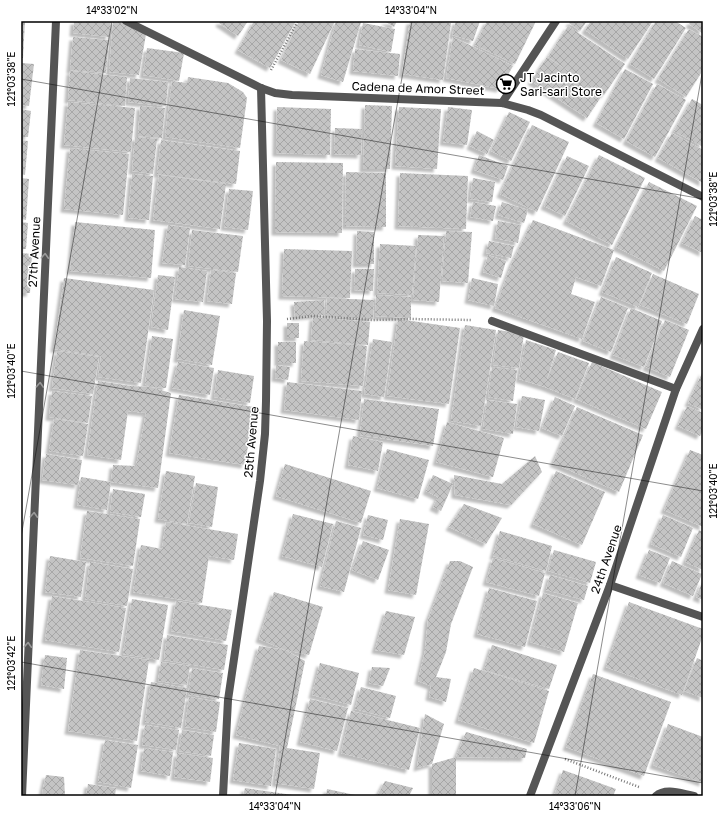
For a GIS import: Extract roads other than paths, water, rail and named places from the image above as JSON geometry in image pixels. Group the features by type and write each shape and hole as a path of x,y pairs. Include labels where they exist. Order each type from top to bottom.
{"street":[{"name":"27th Avenue","path":"22,796 56,21"},
{"name":"Cadena de Amor Street","path":"126,21 261,88 275,93 292,95 502,103 528,110 541,115 703,197"},
{"path":"502,103 556,21"},
{"name":"25th Avenue","path":"223,796 228,700 260,481 265,434 267,321 261,88"},
{"path":"492,321 676,389"},
{"name":"24th Avenue","path":"530,796 610,585 676,389 703,329"},
{"path":"610,585 703,617"},
{"path":"657,795 666,791 694,796"}],"place":[{"name":"JT Jacinto Sari-sari Store","path":"506,84"}]}
